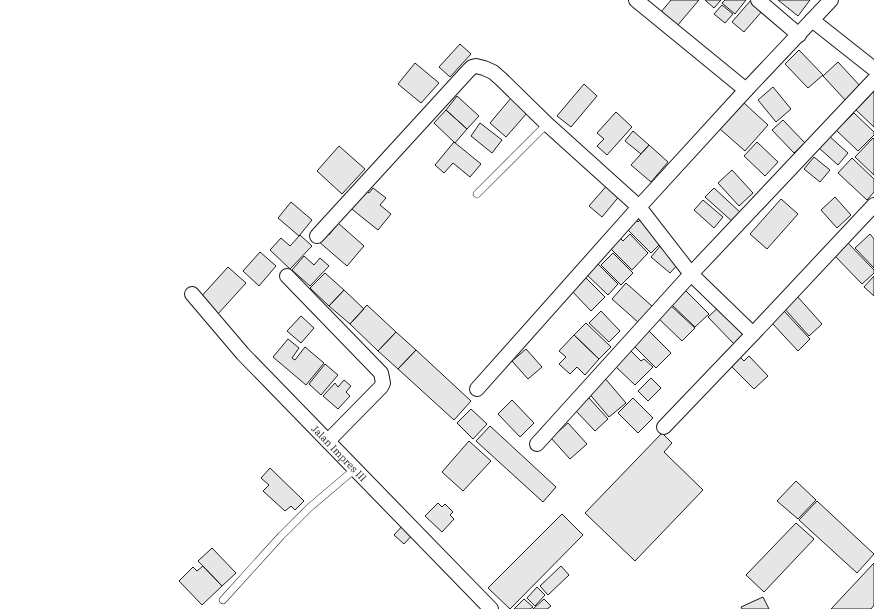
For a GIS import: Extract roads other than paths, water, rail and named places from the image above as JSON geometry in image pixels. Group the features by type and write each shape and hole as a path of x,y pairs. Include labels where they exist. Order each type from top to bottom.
{"street":[{"path":"636,0 746,90"},
{"path":"758,0 799,35"},
{"path":"477,389 639,207 831,0"},
{"path":"812,20 874,69"},
{"path":"317,236 472,67 476,66 493,72 547,124 639,207 691,274 754,334"},
{"path":"537,444 691,274 874,80"},
{"path":"664,427 754,334 874,205"},
{"path":"287,276 381,373 383,383 381,387 328,441"},
{"name":"Jalan Impres III","path":"192,294 243,354 491,609"}],"lane":[{"path":"477,194 547,124"},
{"path":"223,600 281,536 309,508 355,469"}]}
